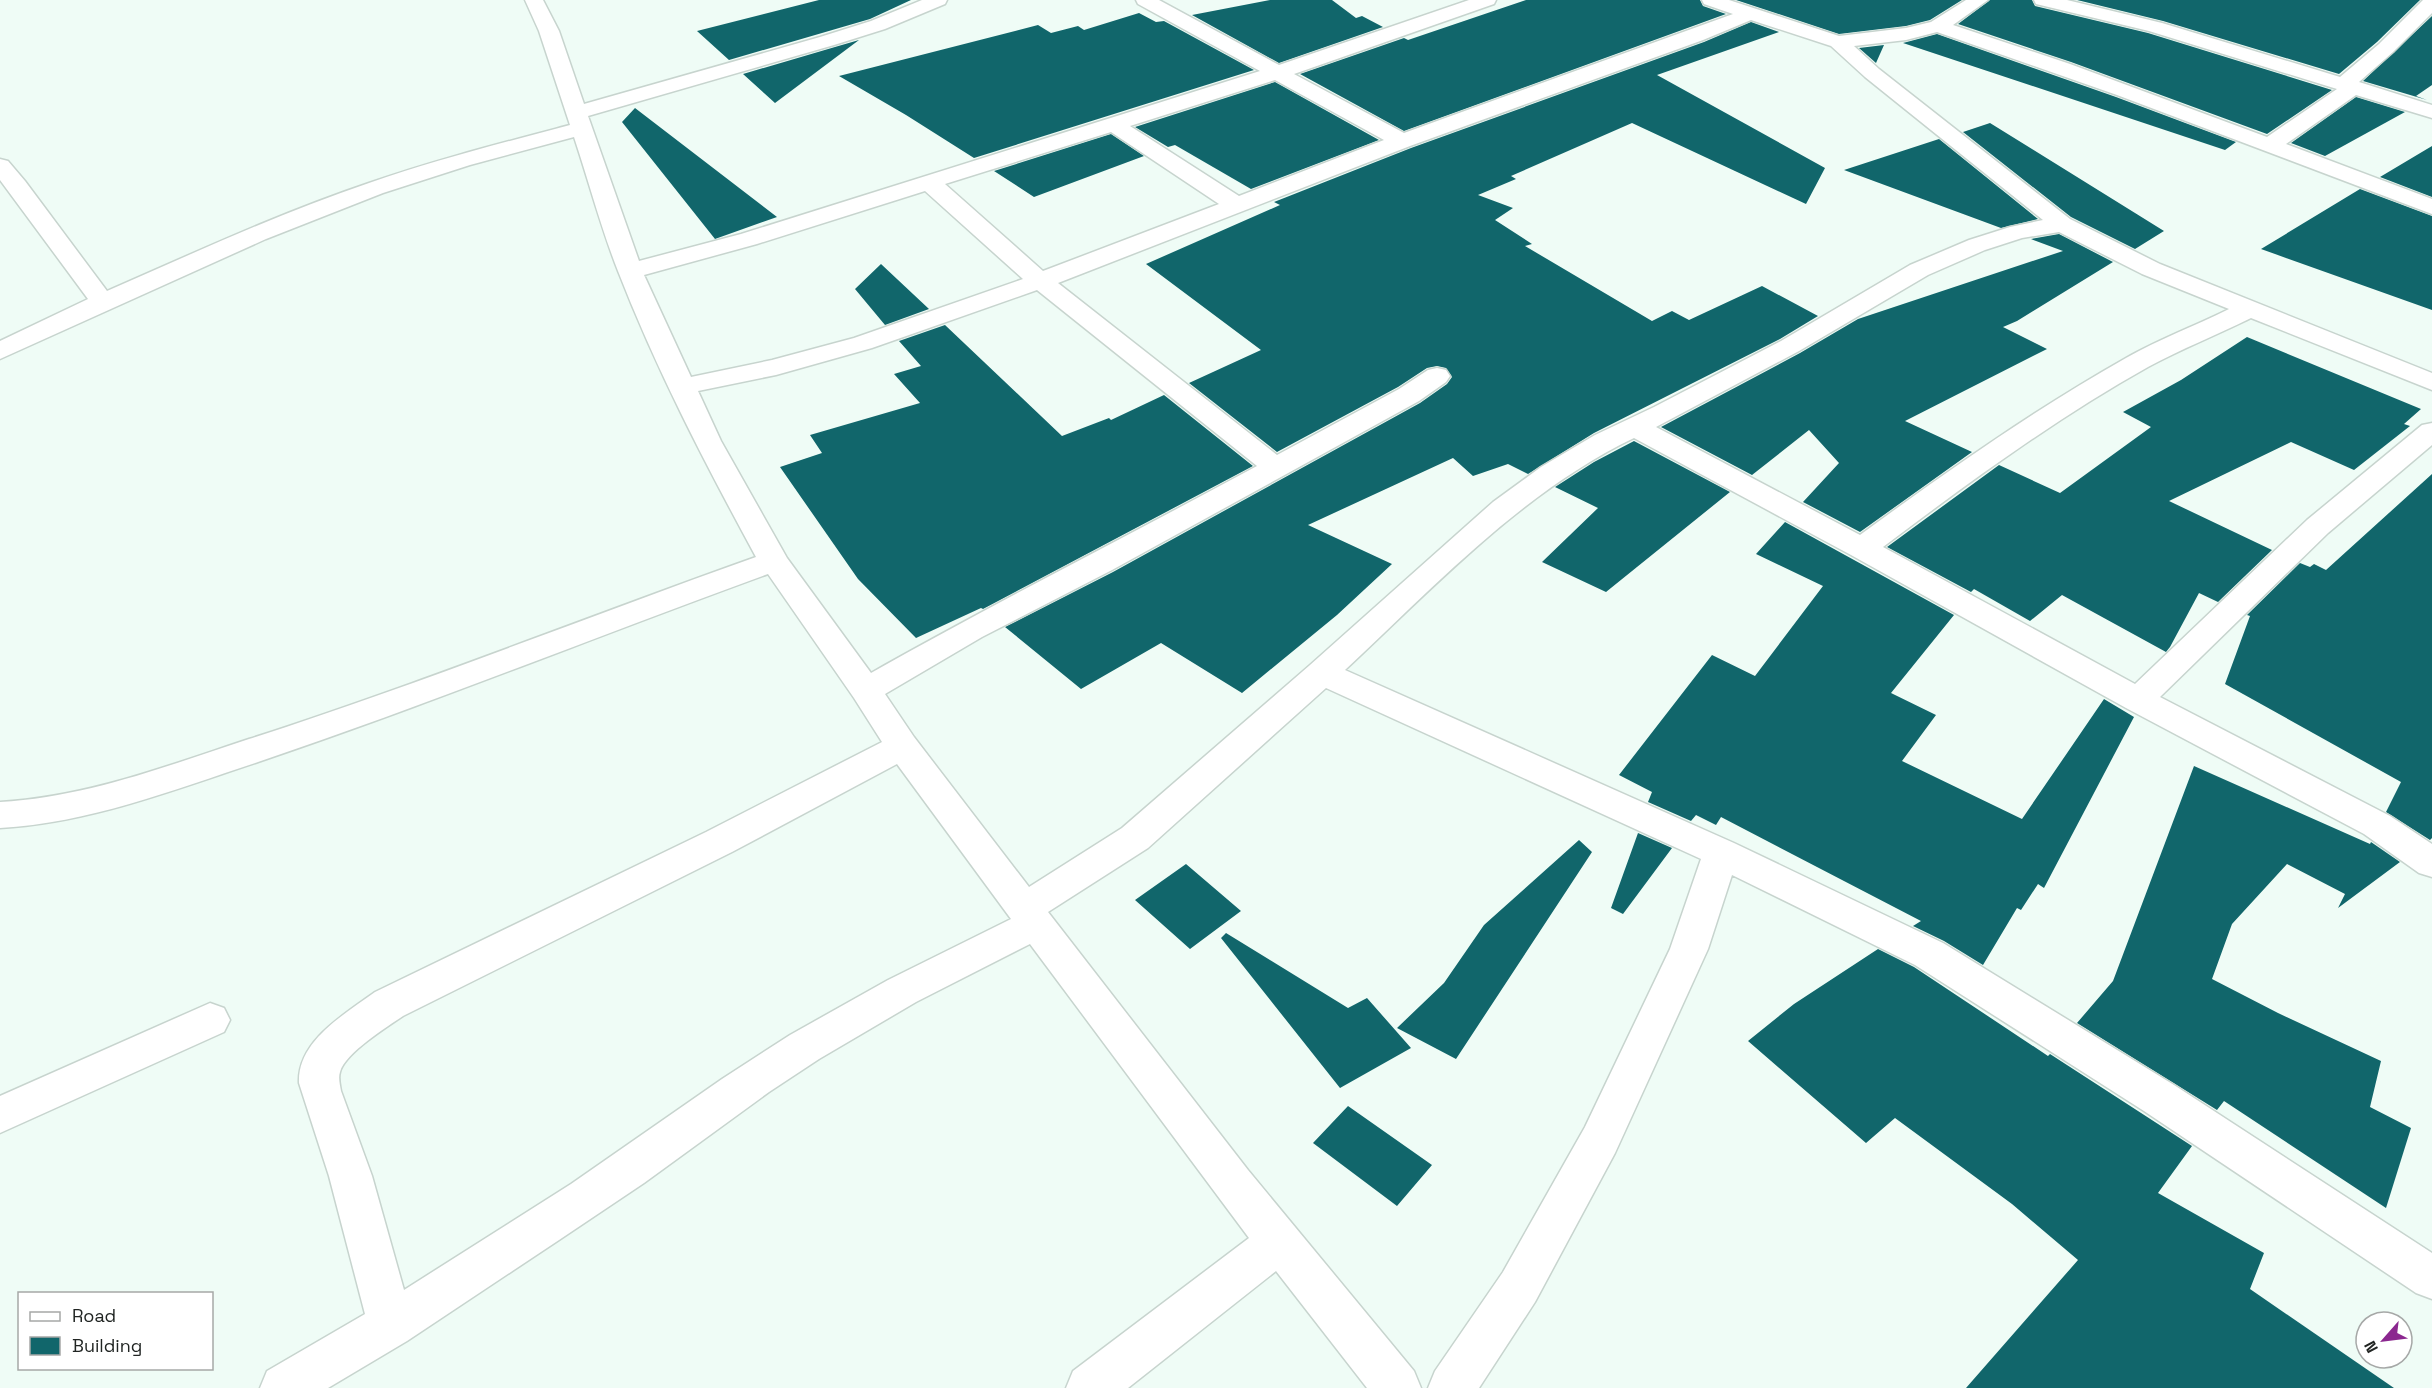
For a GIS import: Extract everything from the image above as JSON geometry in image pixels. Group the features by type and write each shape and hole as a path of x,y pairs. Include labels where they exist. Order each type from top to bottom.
{"street":[{"path":"534,0 549,32 630,271 707,441 774,561 866,690 902,746 1030,916 1279,1242 1397,1388"},
{"path":"0,351 103,302 258,234 375,188 878,25 938,0"},
{"path":"1145,0 1402,141"},
{"path":"630,271 749,239 1276,73 1487,0"},
{"path":"1711,0 1838,42 1906,34 1938,26 1979,0"},
{"path":"2043,0 2156,27 2432,112"},
{"path":"2271,144 2349,86 2424,6"},
{"path":"681,387 776,367 863,343 1128,249 1235,204 1402,141 1696,36 1750,14"},
{"path":"1938,26 2271,144 2432,207"},
{"path":"1838,42 1872,73 2062,224 2151,269 2248,310 2432,382"},
{"path":"1113,124 1235,204"},
{"path":"0,166 103,302"},
{"path":"929,182 1040,281 1276,468"},
{"path":"284,1388 391,1325 629,1169 772,1067 862,1014 980,950 1030,916 1135,838 1322,674 1503,508 1551,474 1605,441 1790,346 1919,270 1977,245 2018,232 2062,224"},
{"path":"1862,548 2082,395 2138,362 2248,310"},
{"path":"866,690 971,630 1410,395 1437,376"},
{"path":"1635,427 1862,548 2138,700 2377,825 2432,862"},
{"path":"2138,700 2304,537 2373,476 2432,431"},
{"path":"0,815 67,809 257,749 450,682 645,607 774,561"},
{"path":"1322,674 1721,853 1929,954 2159,1098 2432,1278"},
{"path":"391,1325 341,1145 320,1089 320,1069 336,1047 355,1029 389,1004 719,842 902,746"},
{"path":"1452,1388 1519,1287 1600,1140 1689,949 1721,853"},
{"path":"0,1115 210,1020"},
{"path":"1090,1388 1279,1242"}],"building":[{"path":"819,0 911,0 870,19 729,60 697,31"},
{"path":"1270,0 1332,0 1356,18 1362,16 1383,27 1279,63 1192,15"},
{"path":"1526,0 1700,0 1703,6 1726,14 1404,131 1300,74 1404,38 1408,40"},
{"path":"1736,0 1962,0 1930,20 1906,26 1839,34"},
{"path":"1990,0 2032,0 2035,6 2148,33 2332,90 2267,134 2071,62 1958,24"},
{"path":"2077,0 2420,0 2377,42 2339,74 2163,21"},
{"path":"1139,13 1156,22 1164,21 1254,70 974,158 839,76 1038,25 1051,33 1078,26 1084,30"},
{"path":"2432,16 2432,85 2416,96 2427,100 2363,81"},
{"path":"1751,22 1779,32 1657,75 1825,168 1806,204 1632,123 1511,176 1516,179 1478,195 1513,208 1495,220 1532,244 1525,246 1652,321 1672,311 1689,320 1762,286 1818,316 1780,339 1594,433 1528,474 1508,464 1473,476 1453,458 1308,525 1392,564 1337,615 1242,693 1161,643 1081,689 1005,627 1113,572 1420,403 1447,384 1452,377 1446,368 1437,366 1427,368 1398,387 1277,452 1189,383 1261,350 1146,264 1280,205 1274,202 1411,148 1704,42"},
{"path":"1937,34 2236,142 2225,150 1903,43"},
{"path":"859,40 775,103 743,74 835,47"},
{"path":"1884,45 1876,63 1859,48"},
{"path":"1275,82 1379,140 1251,189 1175,145 1168,147 1135,127"},
{"path":"2356,97 2405,112 2325,156 2291,143"},
{"path":"635,108 777,217 715,239 622,122"},
{"path":"1990,123 2164,231 2135,249 2071,217 1963,132"},
{"path":"1111,134 1144,156 1034,197 994,171"},
{"path":"1939,139 2038,219 2001,228 1844,170"},
{"path":"2432,146 2432,197 2380,177"},
{"path":"2360,189 2432,216 2432,310 2261,249"},
{"path":"2059,234 2113,262 2017,321 2003,327 2047,349 1905,421 1972,452 1860,532 1803,502 1839,463 1809,430 1752,475 1661,427 1800,353 1858,319 2063,251 2031,239"},
{"path":"881,264 929,309 885,325 855,289"},
{"path":"945,325 1062,436 1109,418 1111,420 1164,395 1253,466 983,609 916,638 858,579 780,467 822,453 810,435 920,403 894,374 921,366 899,341"},
{"path":"2247,337 2421,409 2404,424 2410,426 2354,470 2291,442 2169,501 2272,550 2218,602 2199,593 2166,652 2062,595 2030,621 1974,589 1971,592 1887,547 1999,465 2060,493 2151,427 2123,412 2181,380"},
{"path":"1634,441 1730,492 1606,592 1542,562 1598,508 1555,487 1594,462"},
{"path":"2432,474 2432,838 2430,840 2386,812 2401,782 2225,684 2250,616 2247,615 2300,563 2310,567 2314,564 2326,570"},
{"path":"1785,522 1954,615 1891,693 1936,715 1902,761 2022,819 2104,699 2134,717 2044,888 2038,884 2021,910 2017,908 1983,965 1944,941 1913,926 1921,921 1721,817 1716,825 1696,815 1691,821 1648,802 1652,792 1619,775 1712,655 1755,676 1823,586 1756,554"},
{"path":"2194,766 2370,844 2371,842 2400,862 2338,908 2345,894 2287,864 2232,924 2212,979 2381,1061 2370,1107 2411,1128 2386,1208 2224,1101 2217,1110 2077,1023 2113,981"},
{"path":"1638,833 1672,848 1623,914 1611,908"},
{"path":"1579,840 1592,852 1456,1059 1397,1028 1444,983 1484,925"},
{"path":"1186,864 1241,911 1190,949 1135,900"},
{"path":"1226,933 1348,1008 1367,998 1411,1048 1340,1088 1221,938"},
{"path":"1878,949 1914,967 2048,1056 2050,1054 2192,1146 2158,1193 2264,1253 2250,1289 2354,1360 2354,1370 2368,1370 2394,1388 1966,1388 2078,1260 2012,1204 1895,1118 1866,1143 1748,1041 1794,1004"},
{"path":"1348,1106 1432,1165 1397,1206 1313,1143"}]}
